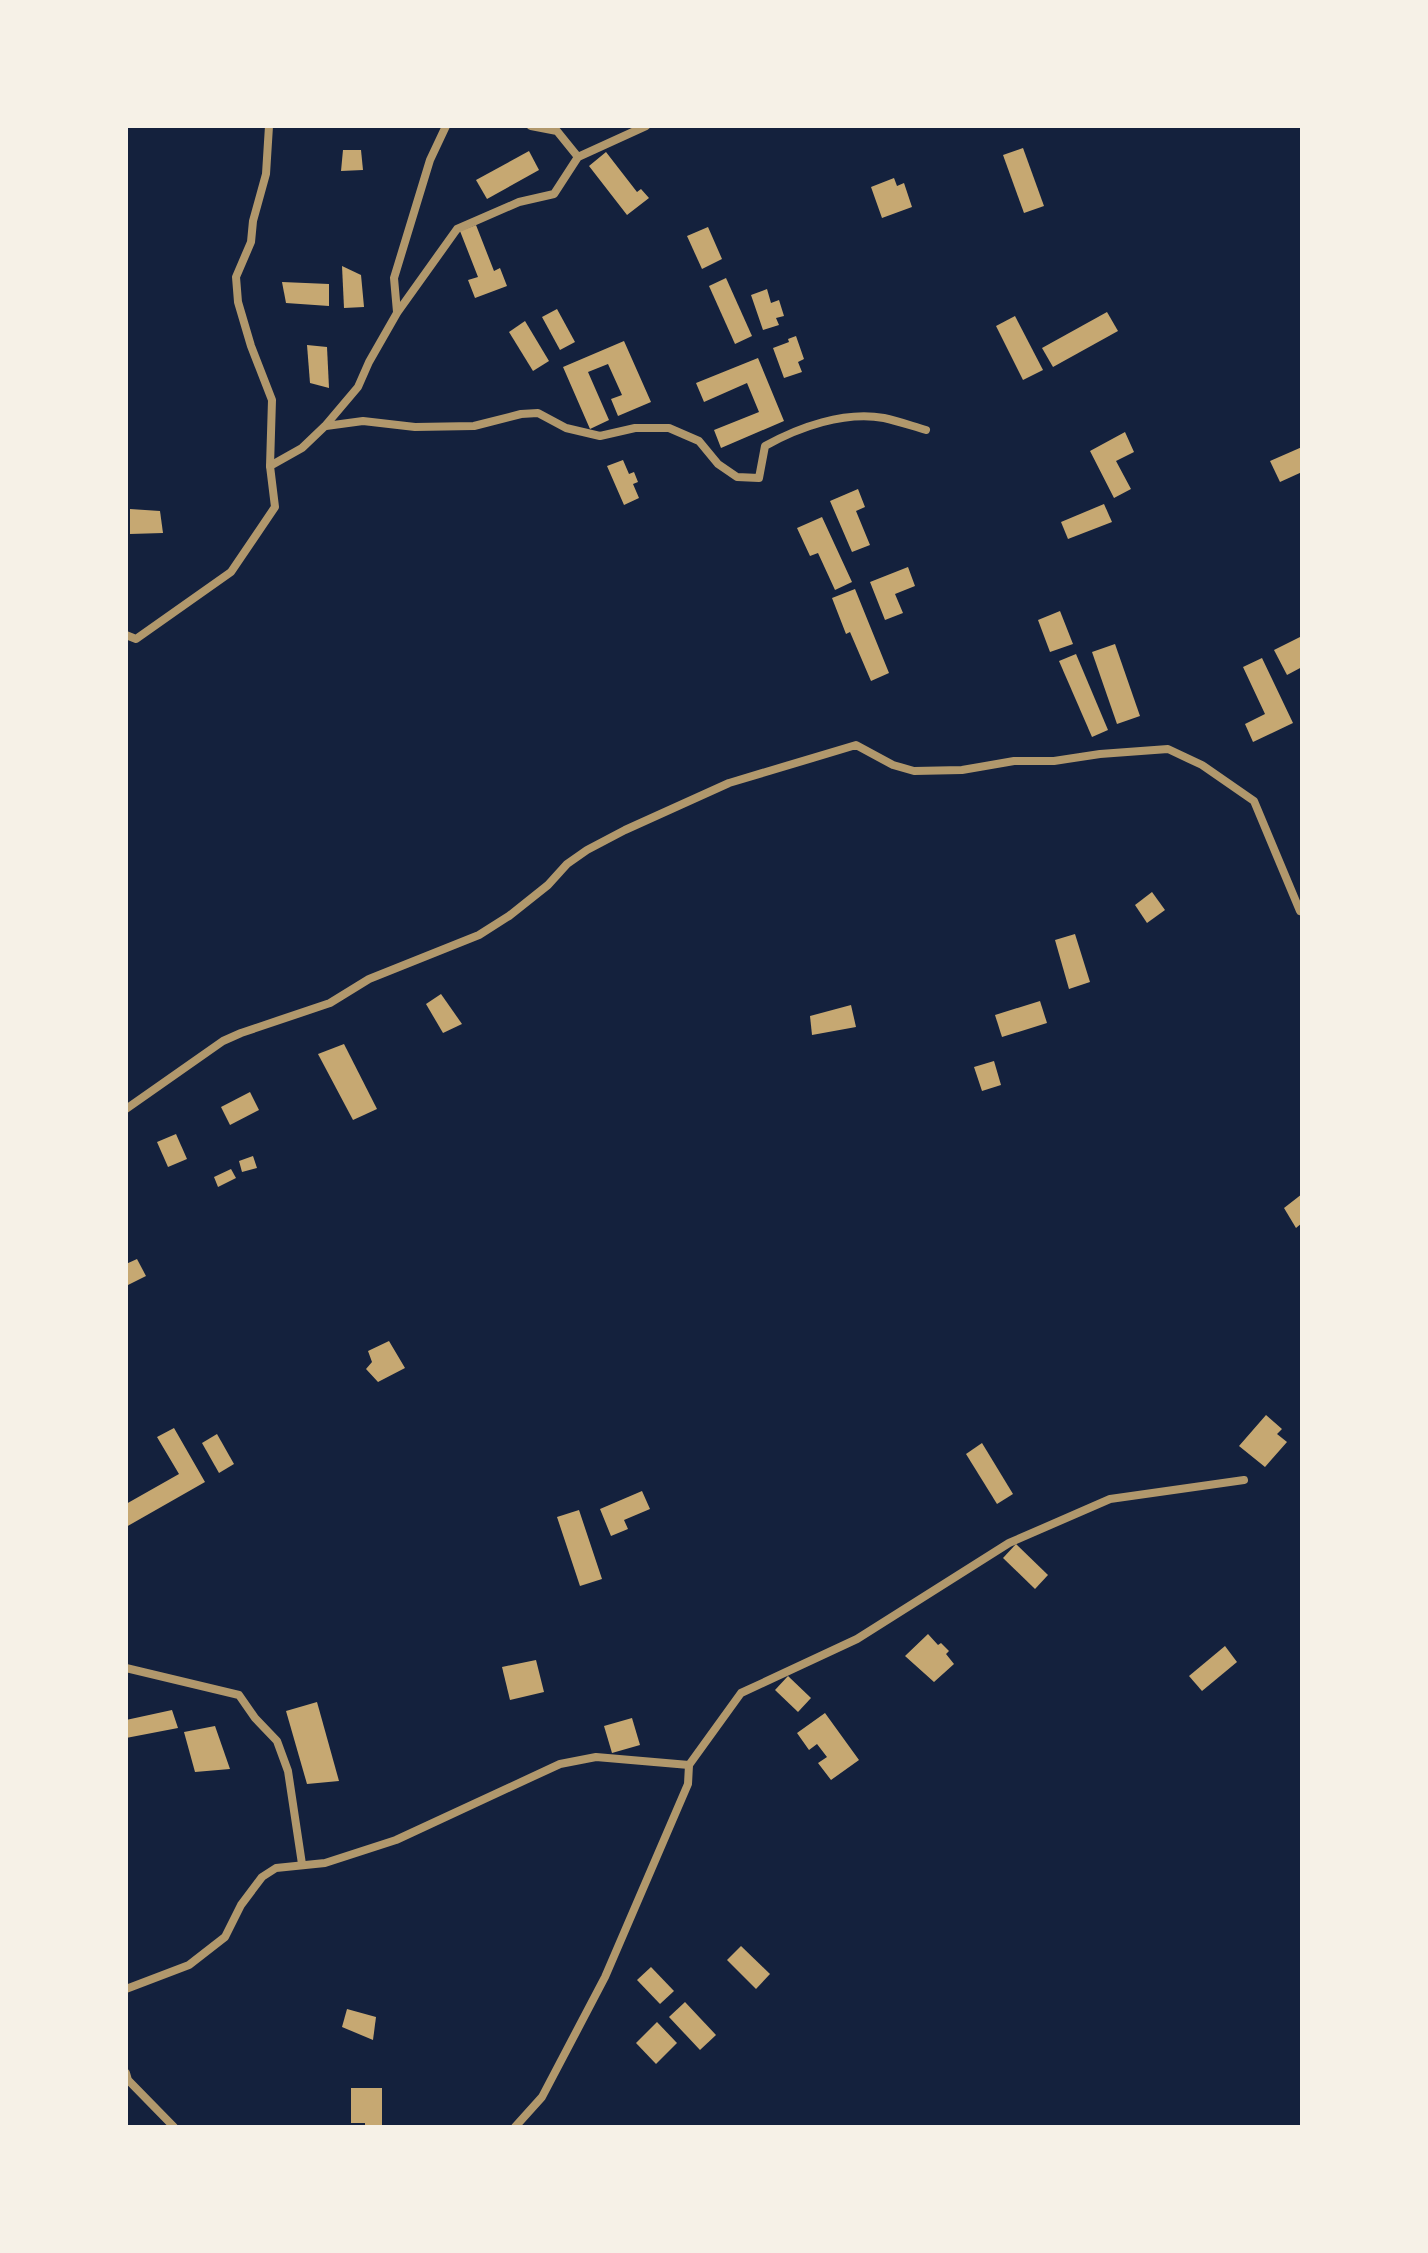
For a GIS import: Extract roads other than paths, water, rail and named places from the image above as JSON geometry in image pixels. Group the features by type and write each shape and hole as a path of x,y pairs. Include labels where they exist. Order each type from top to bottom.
{"street":[{"path":"126,635 136,639 231,572 275,507 270,466 272,400 238,302 236,277 251,242 253,221 266,174 269,126"},
{"path":"397,313 394,278 430,160 446,126"},
{"path":"531,126 557,131 578,157"},
{"path":"270,466 302,448 358,387 397,313 457,229 519,202 554,194 578,157 646,126"},
{"path":"325,426 363,421 415,427 474,426 521,414 538,413 566,428 591,435 653,426 669,428 699,441 718,464 737,477 759,478 765,446 832,419 881,417 926,430"},
{"path":"126,1109 223,1041 330,1003 369,979 479,935 548,885 567,864 625,830 729,783 856,745 893,765 914,771 962,770 1014,761 1054,761 1168,749 1202,765 1254,801 1300,911"},
{"path":"515,2127 542,2097 605,1977 688,1784 689,1765 741,1693 857,1639 1009,1543 1110,1499 1244,1480"},
{"path":"126,1668 239,1695 277,1741 288,1771 302,1864"},
{"path":"126,1989 189,1965 225,1937 241,1905 262,1877 276,1868 325,1863 396,1840 560,1764 596,1757 689,1765"},
{"path":"126,2073 128,2080 174,2127"}]}
